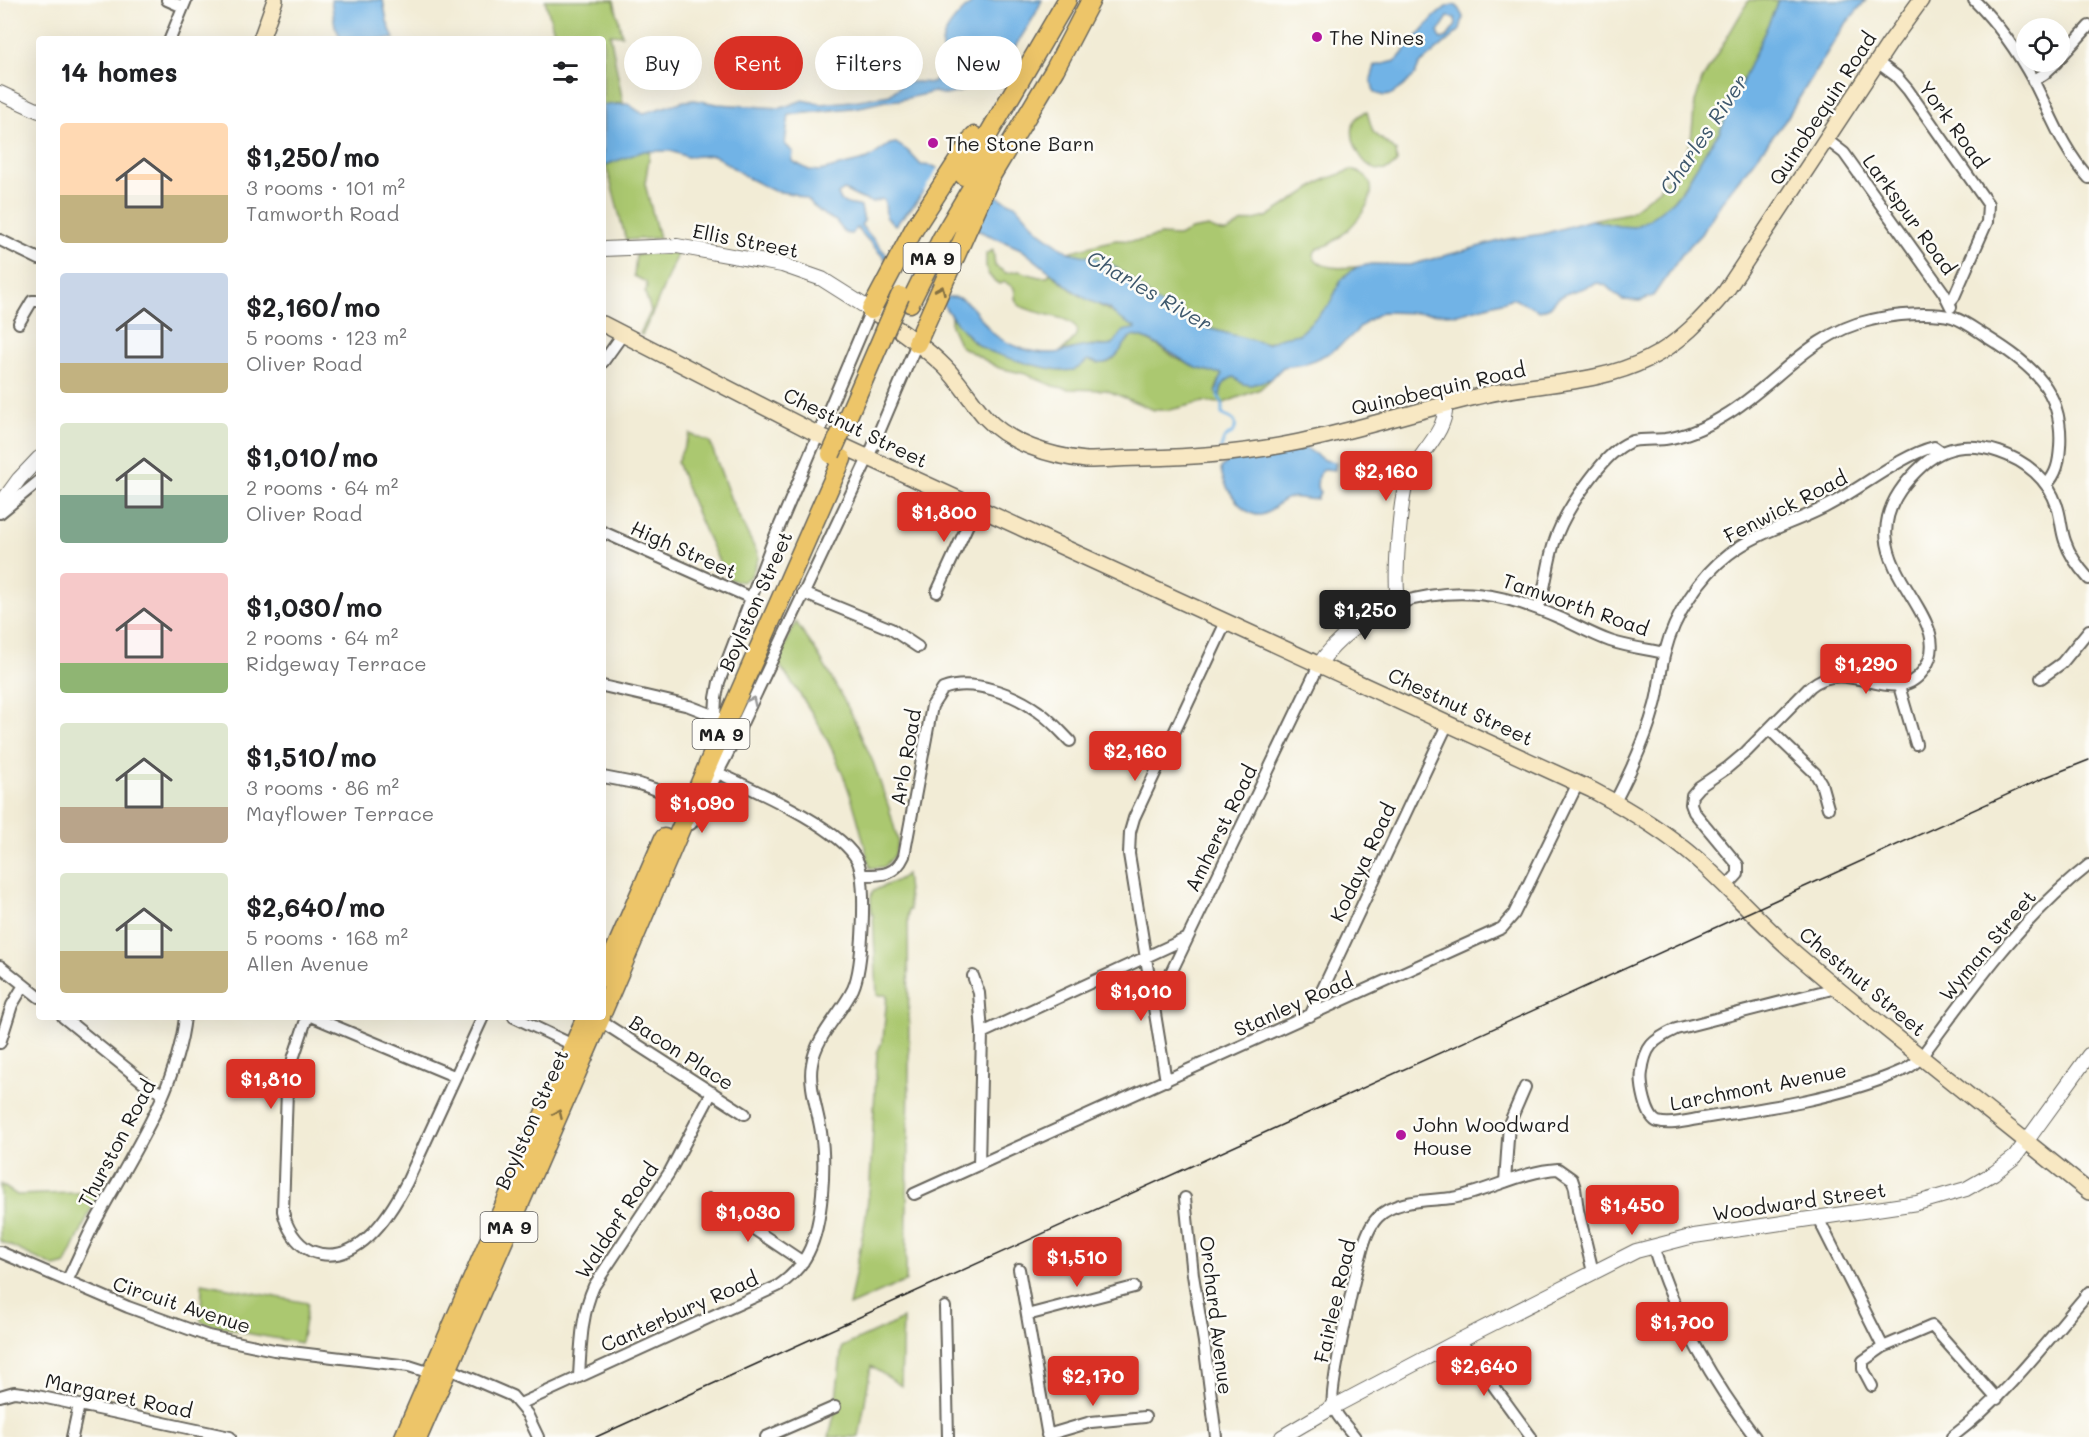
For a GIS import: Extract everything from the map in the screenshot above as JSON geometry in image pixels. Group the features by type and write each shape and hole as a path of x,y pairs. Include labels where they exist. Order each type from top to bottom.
{"highway":[{"path":"917,343 951,211 970,177 993,106 1045,38 1066,0"},
{"name":"MA 9","path":"951,211 970,177 1090,0"},
{"path":"871,310 902,249 951,211"},
{"name":"Boylston Street","path":"606,971 715,716 836,456 905,300 951,211"},
{"name":"Boylston Street","path":"606,997 660,880 836,456"},
{"name":"Boylston Street","path":"418,1437 439,1370 573,1045 594,1020"},
{"name":"Boylston Street","path":"404,1437 439,1370 595,1020"}],"main road":[{"path":"262,36 275,0"},
{"name":"Quinobequin Road","path":"871,310 917,343 949,371 984,416 1004,433 1038,449 1077,459 1227,454 1329,435 1496,392 1606,375 1636,365 1664,350 1696,323 1732,282 1877,62 1921,0"},
{"name":"Chestnut Street","path":"606,326 819,435 1448,723 1615,802 1668,836 1836,988 2089,1192"}],"street":[{"path":"167,0 184,3 171,36"},
{"path":"1974,0 2003,34 2033,81 2063,143 2089,178"},
{"path":"2070,47 2089,26"},
{"name":"York Road","path":"1877,62 1896,76 1908,90 1988,204 1989,215 1950,302"},
{"path":"2033,81 2046,72"},
{"path":"0,93 36,110"},
{"name":"Larkspur Road","path":"1827,140 1844,153 1950,302 1951,316"},
{"path":"0,240 36,258"},
{"name":"Ellis Street","path":"606,249 677,246 774,263 798,269 822,279 871,310"},
{"path":"20,323 32,301 36,301"},
{"path":"606,687 689,706 715,716 719,682 751,597 871,310"},
{"path":"1538,609 1554,544 1571,506 1604,462 1633,441 1674,437 1702,428 1747,400 1806,350 1848,327 1868,320 1886,317 1951,316 1996,342 2021,360 2039,377 2057,409 2060,436 2057,468 2046,485"},
{"path":"606,358 623,334"},
{"path":"660,880 718,773 868,458 917,343"},
{"path":"1399,603 1396,582 1403,491 1412,470 1446,417 1445,405"},
{"name":"Fenwick Road","path":"1615,802 1631,771 1650,723 1665,653 1673,629 1688,602 1707,576 1730,553 1754,538 1830,505 1915,455 1934,447 1941,452"},
{"path":"1726,887 1738,874 1738,865 1694,812 1691,804 1692,795 1699,787 1740,758 1809,687 1825,678 1851,676 1884,685 1899,686 1910,682 1920,674 1930,658 1933,645 1929,627 1890,559 1886,538 1892,507 1904,485 1923,465 1941,452 1954,448 1971,447 2002,453 2029,467 2046,485 2057,507 2068,549 2077,565 2089,579"},
{"path":"0,505 19,479 36,461"},
{"path":"0,513 36,484"},
{"path":"938,592 976,507"},
{"name":"High Street","path":"606,533 751,597"},
{"name":"Tamworth Road","path":"1319,664 1330,650 1366,619 1385,608 1437,594 1471,592 1500,596 1538,609 1609,640 1665,653"},
{"path":"802,593 891,629 918,647"},
{"path":"1166,1081 1129,854 1131,825 1226,622"},
{"path":"2041,678 2062,663 2089,630"},
{"name":"Amherst Road","path":"1154,1008 1319,664"},
{"name":"Arlo Road","path":"862,875 890,873 896,869 904,856 932,705 943,689 962,685 1004,694 1040,712 1070,741"},
{"path":"1899,686 1916,744"},
{"name":"Kodaya Road","path":"1310,1016 1448,723"},
{"path":"1769,729 1815,773 1821,783 1828,808"},
{"path":"718,773 781,804 838,838 858,862 862,875"},
{"path":"606,778 639,783 681,798"},
{"name":"Stanley Road","path":"914,1194 1502,928 1514,914 1578,783"},
{"name":"Wyman Street","path":"1921,1057 2017,931 2047,900 2089,865"},
{"name":"Canterbury Road","path":"520,1404 778,1286 803,1262 816,1231 823,1182 822,1141 811,1067 818,1046 848,998 857,978 860,957 862,875"},
{"path":"982,1033 1187,938"},
{"path":"0,966 36,996"},
{"path":"973,976 979,993 982,1033 980,1165"},
{"path":"0,1043 12,1005 24,986"},
{"name":"Larchmont Avenue","path":"1836,988 1684,1026 1654,1040 1644,1058 1641,1077 1652,1118 1657,1122 1680,1122 1834,1093 1892,1075 1911,1066 1921,1057"},
{"path":"67,1020 147,1085 163,1094"},
{"name":"Thurston Road","path":"67,1281 91,1230 131,1161 163,1094 178,1056 184,1020"},
{"path":"306,1020 293,1059 287,1090 283,1211 291,1232 298,1242 308,1250 319,1254 343,1252 354,1248 375,1229 394,1206 482,1020"},
{"path":"320,1020 454,1076"},
{"path":"520,1020 573,1045"},
{"name":"Bacon Place","path":"603,1020 746,1114"},
{"name":"Woodward Street","path":"1282,1437 1333,1407 1636,1251 1694,1236 1917,1203 1966,1189 1994,1173 2015,1157 2089,1055"},
{"path":"1505,1182 1509,1124 1525,1087"},
{"name":"Waldorf Road","path":"579,1376 586,1303 594,1286 669,1173 712,1092"},
{"name":"Fairlee Road","path":"1333,1407 1334,1382 1360,1255 1371,1226 1378,1217 1399,1205 1454,1198 1547,1170 1558,1169 1572,1179 1593,1272"},
{"name":"Orchard Avenue","path":"1185,1198 1193,1275 1216,1437"},
{"path":"710,1199 803,1262"},
{"path":"1818,1218 1883,1347"},
{"path":"1653,1246 1666,1285 1693,1343 1725,1398 1755,1437"},
{"name":"Circuit Avenue","path":"0,1252 142,1313 229,1341 300,1354 439,1370 505,1392 520,1404"},
{"path":"1019,1269 1048,1436 1091,1422 1145,1417"},
{"path":"1027,1315 1134,1287"},
{"path":"1952,1437 1997,1399 2089,1292"},
{"path":"945,1307 948,1437"},
{"path":"1872,1386 1863,1369 1863,1361 1883,1347 1932,1326 1997,1399"},
{"path":"1461,1340 1531,1437"},
{"name":"Margaret Road","path":"0,1396 19,1392 79,1405 175,1431 230,1437"},
{"path":"520,1404 538,1437"},
{"path":"72,1437 79,1405"},
{"path":"766,1437 835,1407"},
{"path":"1333,1407 1355,1437"}],"green space":[{"path":"545,0 614,0 622,35 610,34 623,103 606,105 606,36 555,36"},
{"path":"1749,0 1779,0 1719,133 1683,188 1660,213 1647,222 1633,227 1591,220 1629,213 1659,189 1685,156 1691,140 1695,102 1702,80"},
{"path":"1367,112 1373,132 1396,151 1397,162 1386,170 1376,169 1366,163 1358,153 1353,128 1357,118"},
{"path":"650,151 645,184 659,238 626,240 606,165 633,153"},
{"path":"1351,170 1365,176 1371,185 1371,196 1358,219 1337,239 1316,250 1314,259 1329,267 1357,267 1341,281 1329,305 1299,334 1263,344 1198,325 1155,301 1111,264 1068,252 1115,240 1138,241 1160,235 1178,236 1191,230 1208,227 1227,232 1241,223 1267,217 1324,180"},
{"path":"993,250 995,266 1006,273 1019,271 1047,277 1050,273 1076,293 1128,321 1136,329 1109,346 1093,345 1061,351 1073,339 1077,330 1073,324 1019,305 1015,299 1014,288 1005,282 999,284 987,272 986,254"},
{"path":"678,252 642,335 640,334 651,311 645,293 646,282 634,276 636,255"},
{"path":"951,316 972,341 980,346 1005,357 1052,369 1073,370 1088,360 1098,363 1110,361 1133,336 1150,342 1187,364 1222,374 1216,389 1220,398 1223,384 1231,378 1234,377 1249,384 1271,379 1260,389 1224,403 1203,402 1170,410 1154,410 1106,390 1068,389 1053,386 1026,374 999,368 960,346 951,326"},
{"path":"690,434 710,442 731,500 759,557 751,576 742,582 728,579 700,521 677,462"},
{"path":"796,622 819,656 851,713 873,762 898,841 895,855 884,867 870,868 854,806 835,755 812,714 777,662"},
{"path":"906,874 910,910 908,910 909,1071 906,1281 849,1306 870,1183 877,1053 883,1040 887,995 877,995 871,898 874,891"},
{"path":"0,1184 17,1195 99,1192 66,1264 55,1267 0,1241"},
{"path":"202,1283 308,1303 301,1343 201,1322"},
{"path":"903,1319 901,1386 871,1366 859,1437 829,1437 834,1415 842,1347"}],"water":[{"path":"331,0 383,0 393,36 340,36 335,26"},
{"path":"975,0 1042,0 1022,36 944,36 954,20"},
{"path":"1779,0 1866,0 1843,27 1785,121 1723,200 1701,234 1683,253 1653,296 1640,301 1622,300 1605,285 1598,283 1568,293 1558,298 1550,307 1540,311 1512,298 1458,314 1382,312 1367,321 1329,353 1305,364 1283,367 1271,379 1251,385 1243,384 1234,377 1230,378 1223,385 1220,399 1216,392 1222,374 1194,367 1144,338 1130,337 1113,359 1104,363 1088,360 1073,370 1054,369 1026,363 980,346 957,324 946,309 943,304 947,297 962,299 995,335 1030,351 1056,353 1088,346 1108,346 1113,344 1124,331 1136,328 1109,309 1074,291 1021,249 977,230 982,218 923,192 895,225 886,217 885,202 882,199 872,202 844,190 838,194 844,203 861,207 864,221 861,225 887,255 885,259 857,228 851,234 845,233 836,221 824,215 806,199 794,194 774,191 748,178 714,155 687,157 671,151 644,151 606,165 606,105 628,104 644,113 694,100 781,108 803,100 821,104 890,95 896,90 923,90 923,82 932,83 935,79 935,90 963,90 946,95 934,92 860,107 789,115 785,144 793,152 792,161 809,170 820,171 868,159 890,144 896,143 908,151 921,165 933,166 1017,206 1039,231 1068,252 1111,264 1155,301 1178,315 1203,327 1267,344 1282,337 1299,334 1329,305 1341,281 1357,267 1372,264 1410,265 1507,239 1543,234 1591,220 1634,227 1648,220 1673,201 1719,133"},
{"path":"1457,6 1463,17 1460,30 1419,65 1415,75 1402,87 1390,95 1384,96 1374,92 1371,79 1375,66 1396,61 1434,17 1446,7","holes":["1448,17 1455,18 1456,25 1447,37 1441,39 1438,32"]},
{"path":"1306,448 1324,460 1336,462 1335,470 1324,469 1318,476 1317,487 1320,492 1317,499 1289,498 1265,514 1254,514 1247,511 1234,498 1222,475 1221,468 1228,461"}],"pier":[{"path":"939,166 994,191 979,224 978,219 924,195 920,197"}],"waterway":[{"path":"1218,396 1222,402 1222,414 1235,422 1234,431 1224,439 1221,448"}],"tram line":[{"path":"596,1437 2046,777 2089,760"}],"place":[{"name":"The Nines","path":"1317,37"},
{"name":"The Stone Barn","path":"933,143"},
{"name":"John Woodward House","path":"1401,1135"}],"water label":[{"name":"Charles River","path":"1703,134"},
{"name":"Charles River","path":"1150,290"}]}
